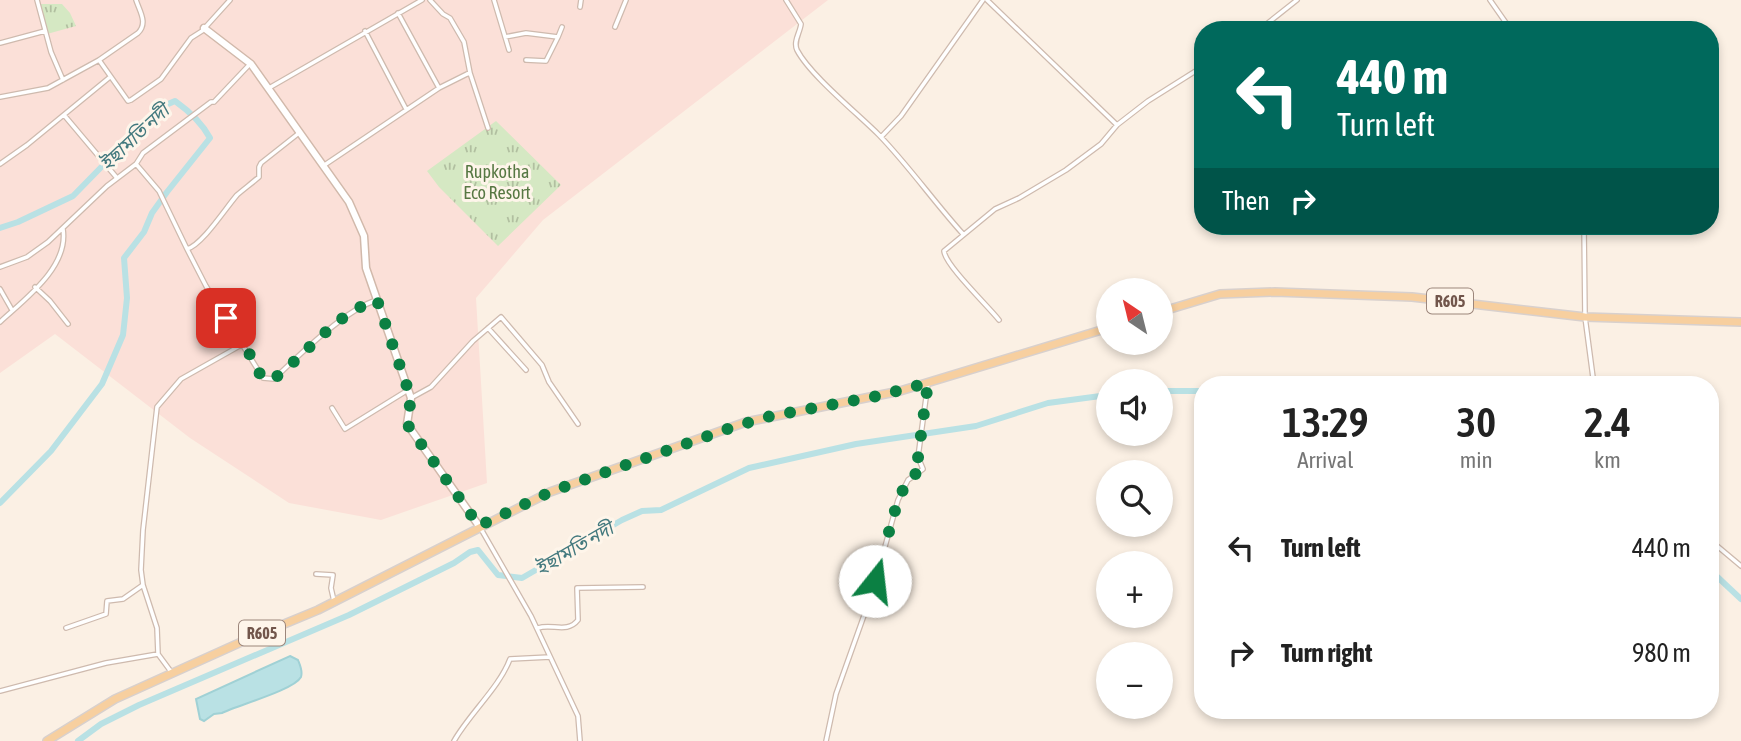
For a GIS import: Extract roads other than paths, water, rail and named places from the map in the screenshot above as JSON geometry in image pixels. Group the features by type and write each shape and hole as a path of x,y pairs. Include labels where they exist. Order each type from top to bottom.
{"main road":[{"name":"R605","path":"1173,308 1220,293 1275,292 1412,297 1585,317 1741,322"},
{"name":"R605","path":"47,741 115,699 334,601 550,492 733,427 771,416 873,397 928,383 1096,332"}],"street":[{"path":"37,0 54,63 63,80"},
{"path":"0,97 48,88 99,60 141,30 144,20 136,0"},
{"path":"99,60 128,101 132,100 161,79 191,38 230,0"},
{"path":"268,89 422,0"},
{"path":"430,0 450,18 464,42 470,73 488,128"},
{"path":"494,0 509,50"},
{"path":"580,7 581,0"},
{"path":"615,27 626,0"},
{"path":"786,0 801,24 795,42 797,50 813,70 881,137 963,234"},
{"path":"881,137 901,116 985,0 1117,125"},
{"path":"1270,21 1297,0"},
{"path":"1490,0 1505,21"},
{"path":"398,13 439,88"},
{"path":"526,60 546,61 562,27"},
{"path":"204,28 251,64 349,202 364,236 366,268 410,394 407,424 479,526 538,628 579,716 580,741"},
{"path":"0,43 45,31"},
{"path":"365,31 406,109"},
{"path":"505,37 526,33 558,37"},
{"path":"0,267 27,257 63,229 117,178 136,164 143,153 220,97 251,64"},
{"path":"999,320 943,253 995,209 1066,170 1101,144 1117,125 1194,72"},
{"path":"323,166 439,88 470,73"},
{"path":"0,164 110,77"},
{"path":"64,115 117,178"},
{"path":"187,249 201,240 240,193 259,177 261,163 299,133"},
{"path":"136,164 159,191 220,310 261,376 272,380 297,356 353,312 377,300"},
{"path":"0,322 54,266 63,251 63,229"},
{"path":"1584,235 1585,317 1593,376"},
{"path":"35,287 68,324"},
{"path":"0,289 12,310"},
{"path":"332,408 343,427 347,428 434,384 499,317 542,365 549,382 578,424"},
{"path":"488,328 526,370"},
{"path":"172,673 158,654 157,628 141,570 142,530 157,407 181,379 243,344"},
{"path":"826,741 836,695 872,593 898,500 908,480 923,469 918,457 928,383"},
{"path":"1719,548 1741,566"},
{"path":"316,574 333,575 331,588 334,601"},
{"path":"66,628 106,614 107,601 123,599 143,585"},
{"path":"538,628 565,628 576,624 577,588 643,587"},
{"path":"0,691 106,663 158,654"},
{"path":"454,741 504,674 510,659 550,657"}],"water":[{"path":"290,656 298,660 301,668 301,677 296,682 265,697 214,714 204,721 200,719 196,699"}],"waterway":[{"name":"ইছামতি নদী","path":"0,228 73,196 159,108 175,101 195,118 210,138 167,192 152,213 144,232 124,258 127,298 123,335 102,384 51,451 0,503"},
{"name":"ইছামতি নদী","path":"1173,391 1194,391"},
{"name":"ইছামতি নদী","path":"78,741 101,724 139,705 349,615 454,563 470,552 478,550 498,575 522,578 622,520 642,511 661,510 749,468 856,444 976,426 1048,403 1096,397"},
{"name":"ইছামতি নদী","path":"1719,578 1741,599"}],"park label":[{"name":"Rupkotha Eco Resort","path":"497,182"}]}
